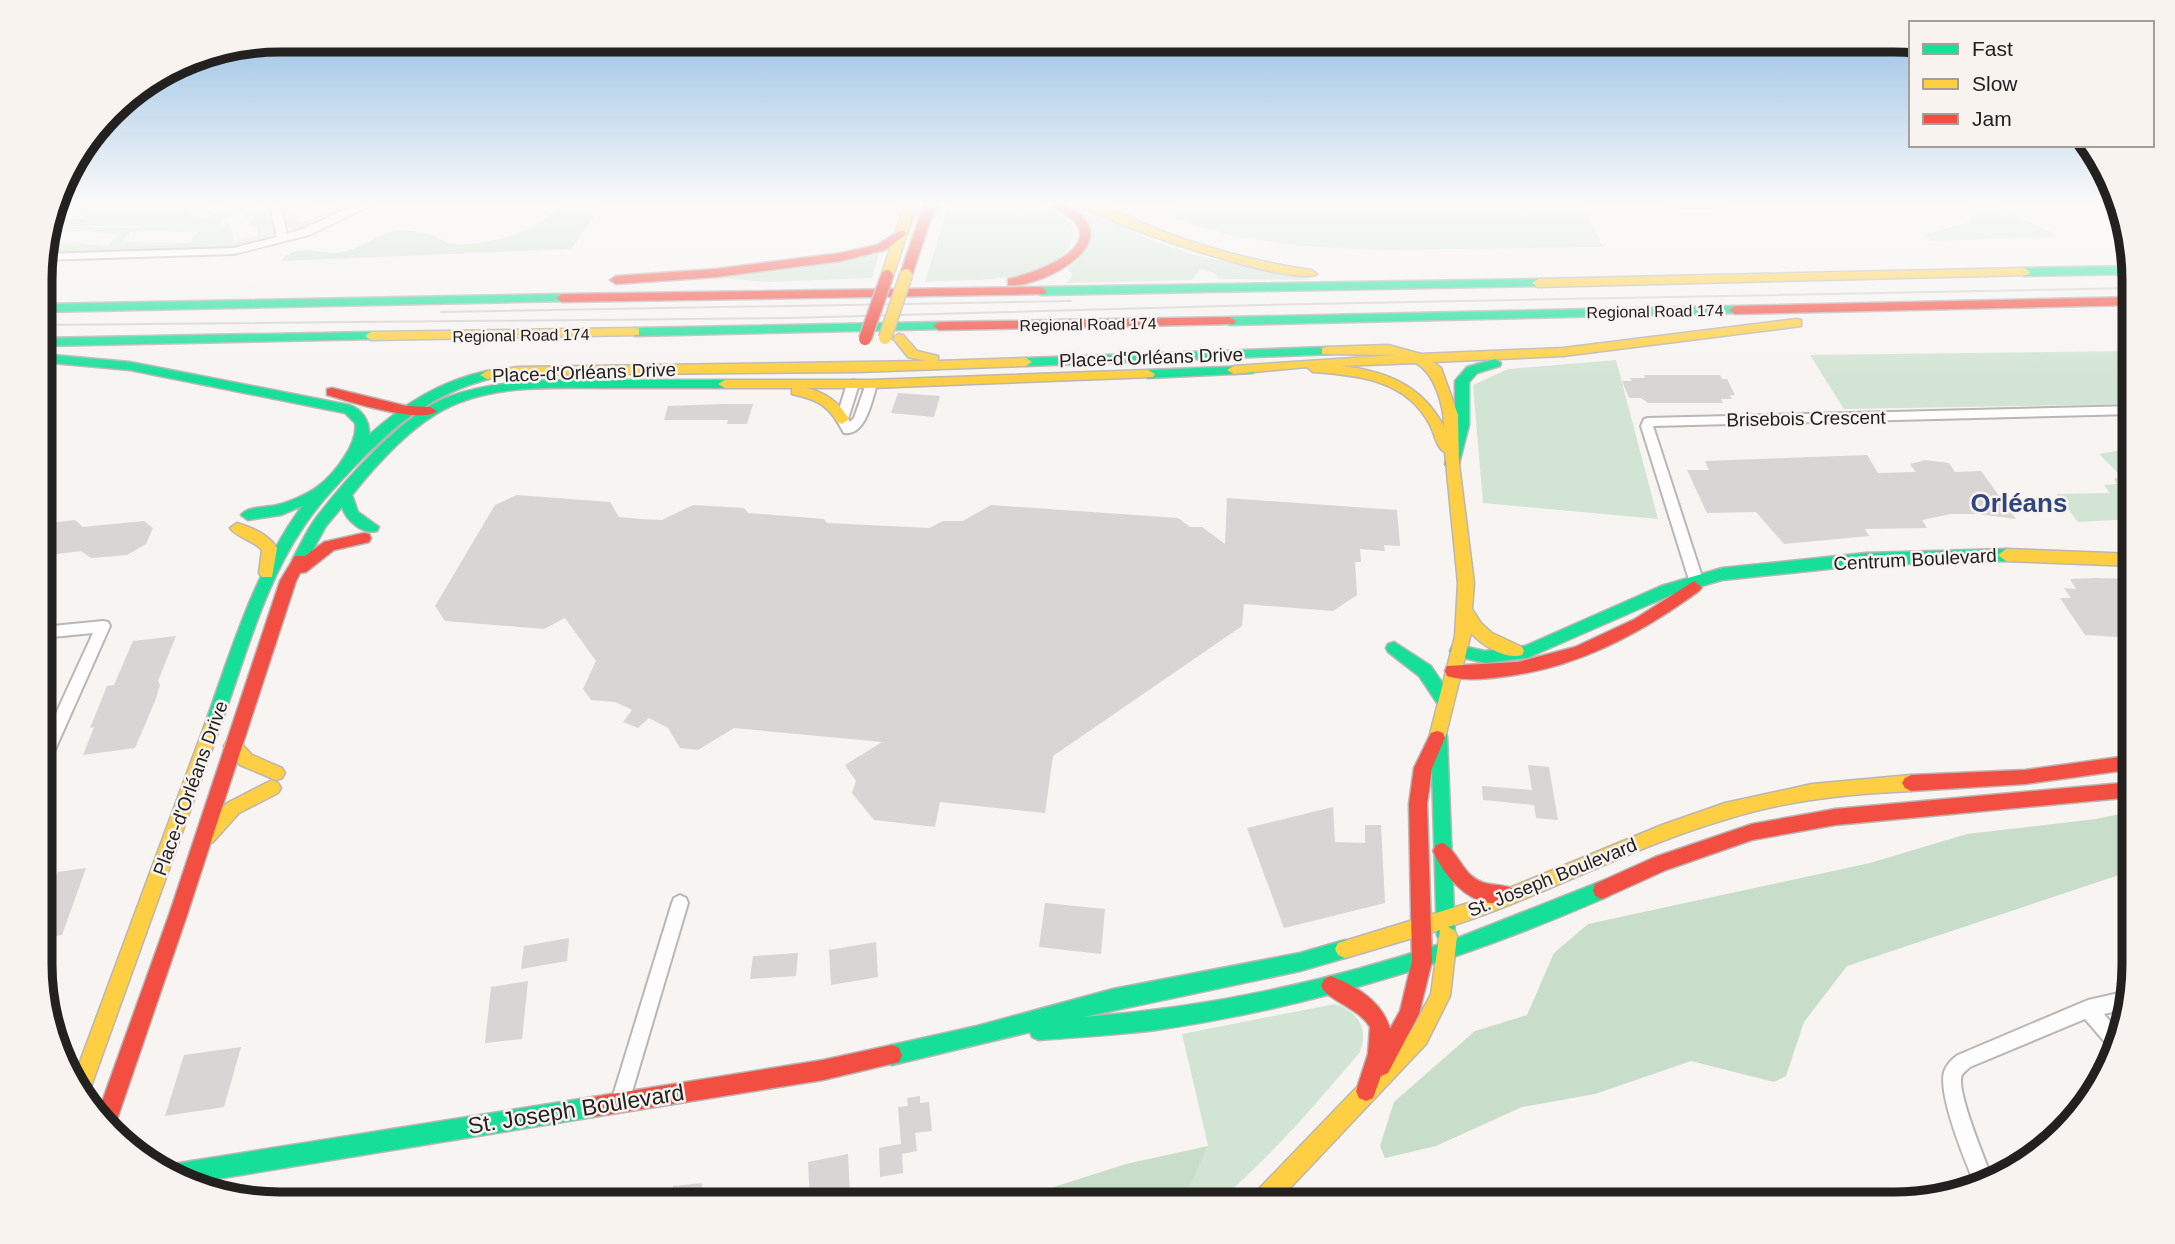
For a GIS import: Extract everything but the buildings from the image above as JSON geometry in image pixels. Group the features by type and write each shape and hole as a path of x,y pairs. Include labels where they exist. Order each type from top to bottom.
{"main road":[{"path":"52,306 716,274 804,262"},
{"path":"853,384 865,339 892,262"},
{"path":"871,384 876,367 892,338 893,315 910,262"},
{"path":"388,300 458,296 961,287 997,284 1044,274 1067,262"},
{"path":"1248,262 1276,269 1334,275 1648,281"},
{"name":"Regional Road 174","path":"52,306 2122,271"},
{"name":"Regional Road 174","path":"52,342 1122,323 2122,301"},
{"path":"1452,464 1462,422 1459,388 1469,370 1481,365 1563,352 1903,312 2096,302"},
{"path":"892,338 907,351 925,359 1050,361"},
{"name":"Place-d'Orléans Drive","path":"84,1079 266,581 291,533 326,488 406,410 445,387 497,373 857,368 1388,349 1422,359 1434,368 1451,415 1452,464 1464,556 1466,611 1438,734 1423,768 1418,804 1422,961 1409,1014 1366,1091"},
{"path":"1234,370 1310,363 1563,352"},
{"path":"52,359 130,366 181,375 356,413 365,423 364,435 346,467"},
{"name":"Place-d'Orléans Drive","path":"109,1113 288,581 311,536 344,493 408,428 430,411 465,396 507,386 547,384 871,384 1332,368 1358,371 1393,383 1422,401 1432,413 1452,464"},
{"path":"181,375 346,394 406,410 430,411"},
{"path":"723,385 816,395 833,404 842,419"},
{"path":"266,581 270,548 243,521 281,510 326,488"},
{"path":"288,581 318,550 368,532 353,520 348,512 344,493"},
{"name":"Centrum Boulevard","path":"1458,651 1485,657 1522,653 1597,623 1667,590 1721,575 1867,559 1996,555 2122,560"},
{"name":"Centrum Boulevard","path":"1453,671 1480,674 1512,671 1574,652 1626,629 1679,600 1697,583"},
{"path":"1466,611 1474,631 1489,642 1522,653"},
{"path":"1394,648 1424,671 1445,701"},
{"name":"Place-d'Orléans Drive","path":"1366,1091 1404,1057 1421,1036 1434,1013 1442,987 1447,952 1441,851 1443,771 1438,734"},
{"path":"200,845 233,808 274,781 246,760 233,746"},
{"name":"St. Joseph Boulevard","path":"189,1172 823,1070 977,1035 1113,999 1300,962 1445,920 1529,890 1708,815 1753,803 1806,792 1929,781 2025,777 2122,764"},
{"path":"1929,781 1944,806"},
{"name":"St. Joseph Boulevard","path":"977,1035 1155,1020 1331,986 1447,952 1587,897 1661,863 1752,832 1835,817 2122,790"},
{"path":"1441,851 1455,876 1467,887 1497,896 1529,890"},
{"path":"1273,1191 1366,1091 1382,1039 1375,1011 1363,1000 1331,986"}],"street":[{"path":"853,384 842,419 848,430 859,420 871,384"},
{"name":"Brisebois Crescent","path":"1697,583 1647,426 1648,422 2122,411"},
{"path":"52,632 103,626 52,739"},
{"path":"620,1102 680,904"},
{"path":"1980,1174 1956,1103 1952,1084 1955,1069 1964,1061 2088,1009 2119,1002"},
{"path":"2088,1009 2110,1036"}],"green space":[{"path":"826,262 877,262 872,278 767,282 720,278"},
{"path":"931,262 1053,262 1033,271 1003,278 925,282"},
{"path":"1075,262 1227,262 1312,280 1219,279 1214,273 1201,269 1192,280 1067,283 1073,275 1067,269"},
{"path":"2122,351 2122,404 1844,409 1810,355"},
{"path":"1616,360 1658,519 1483,503 1473,385 1508,369"},
{"path":"2122,450 2122,520 2078,522 2056,494 2110,493 2104,485 2117,484 2114,479 2121,476 2099,454"},
{"path":"2122,814 2122,874 1847,966 1804,1022 1786,1076 1774,1082 1691,1061 1595,1094 1522,1107 1436,1146 1385,1158 1380,1146 1394,1102 1475,1031 1527,1015 1554,953 1588,924 1870,863 1967,834"},
{"path":"1335,1004 1355,1016 1360,1022 1363,1036 1360,1052 1309,1111 1236,1186 1230,1191 1187,1191 1208,1145 1182,1034"},
{"path":"1208,1146 1187,1191 1039,1192 1126,1164"}],"tram line":[{"path":"52,325 788,318 1260,305 2122,288"},
{"path":"441,312 1071,301"}],"traffic: fast":[{"path":"2024,272 2122,270"},
{"path":"1041,291 1538,283"},
{"path":"52,308 562,298"},
{"path":"1230,321 1735,310"},
{"path":"635,332 939,326"},
{"path":"52,342 371,336"},
{"path":"1026,362 1327,351"},
{"path":"52,359 130,366 349,409 362,423 363,430 359,444 346,467"},
{"path":"1452,464 1462,425 1462,381 1472,370 1495,363"},
{"path":"1148,374 1248,370"},
{"path":"212,727 246,629 266,581 290,535 308,509 350,461 398,417 440,391 487,375"},
{"path":"300,560 320,523 355,481 401,435 430,411 448,402 484,390 547,384 725,384"},
{"path":"248,515 281,510 319,492"},
{"path":"344,493 352,515 372,527"},
{"path":"1458,651 1485,657 1527,652 1666,590 1722,574 1866,559 2006,555"},
{"path":"1394,648 1425,671 1445,701"},
{"path":"1439,736 1447,936"},
{"path":"1039,1030 1155,1020 1270,1000 1327,986 1439,954 1494,935 1602,890"},
{"path":"892,1055 977,1036 1113,999 1300,962 1345,949"},
{"path":"190,1172 593,1107"}],"traffic: slow":[{"path":"887,276 892,262"},
{"path":"1248,262 1311,274"},
{"path":"1538,283 2024,272"},
{"path":"885,338 906,275"},
{"path":"1234,370 1310,363 1563,352 1797,323"},
{"path":"371,336 635,332"},
{"path":"899,338 913,354 933,359"},
{"path":"1327,351 1388,349 1412,354 1434,368 1451,415 1452,464 1466,583 1463,636 1437,738"},
{"path":"487,375 518,371 857,368 1026,362"},
{"path":"1313,368 1358,372 1396,384 1426,407 1446,448"},
{"path":"725,384 871,384 1148,374"},
{"path":"797,391 824,399 842,419"},
{"path":"237,528 260,538 270,548 267,573"},
{"path":"2006,555 2122,560"},
{"path":"1466,612 1486,638 1516,651"},
{"path":"84,1079 212,727"},
{"path":"233,746 246,760 276,773"},
{"path":"1345,949 1485,906 1725,811 1812,792 1911,783"},
{"path":"207,836 233,808 272,788"},
{"path":"1272,1191 1419,1037 1440,996 1447,936"}],"traffic: jam":[{"path":"616,280 716,273 802,262"},
{"path":"906,275 910,262"},
{"path":"1012,282 1063,262"},
{"path":"865,339 887,276"},
{"path":"562,298 1041,291"},
{"path":"1735,310 2122,301"},
{"path":"939,326 1230,321"},
{"path":"332,392 406,410 430,411"},
{"path":"301,568 329,546 364,538"},
{"path":"109,1113 178,915 288,581 300,560"},
{"path":"1453,671 1518,669 1581,652 1640,623 1694,587"},
{"path":"1381,1066 1409,1014 1422,961 1418,804 1423,768 1437,738"},
{"path":"1911,783 2025,777 2122,764"},
{"path":"1602,890 1661,863 1752,832 1835,817 2122,790"},
{"path":"1442,851 1460,877 1475,889 1505,894"},
{"path":"1331,986 1366,1007 1380,1027 1378,1054 1366,1091"},
{"path":"593,1107 823,1070 892,1055"}],"district":[{"name":"Orléans","path":"2019,503"}]}
